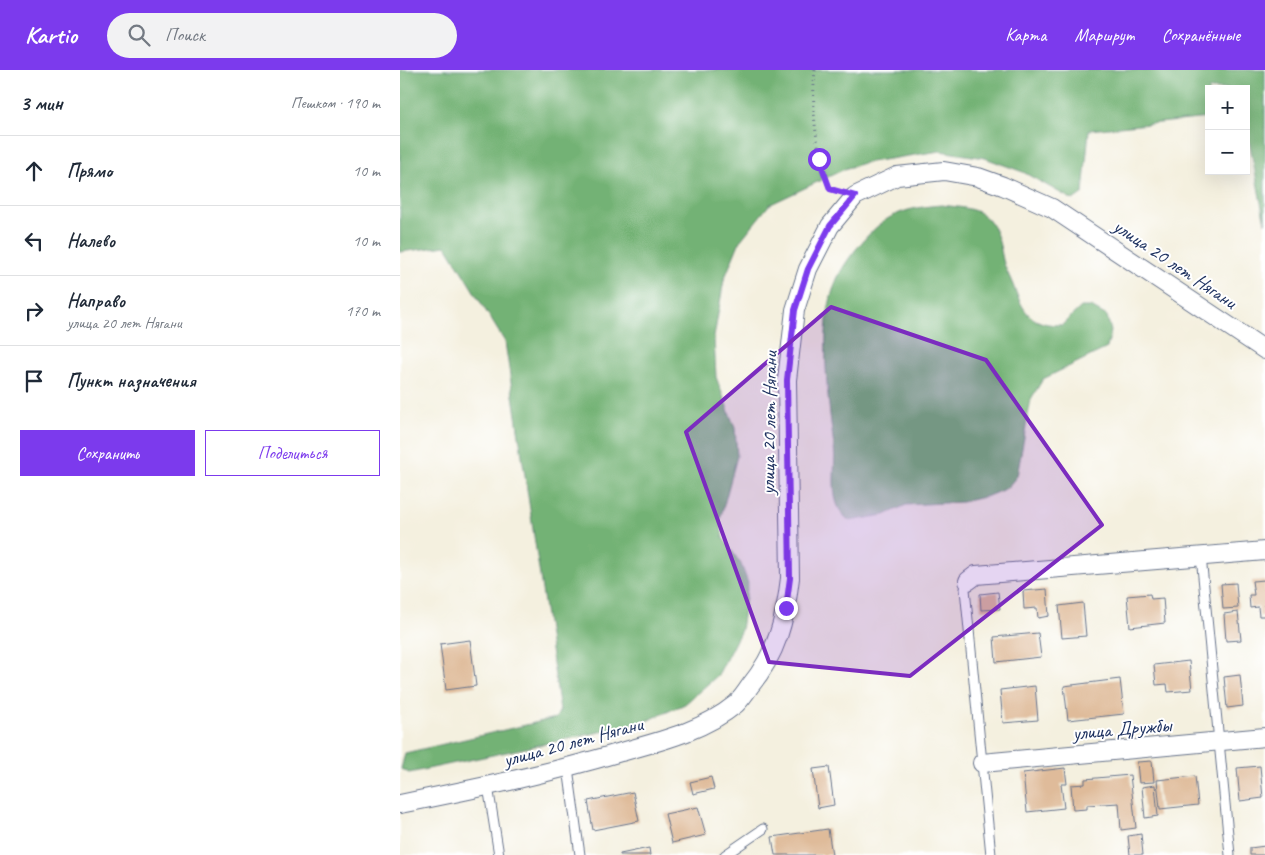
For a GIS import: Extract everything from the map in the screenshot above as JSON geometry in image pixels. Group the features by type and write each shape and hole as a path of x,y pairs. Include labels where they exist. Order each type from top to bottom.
{"street":[{"name":"улица 20 лет Нягани","path":"400,804 568,768 672,737 708,723 737,703 759,675 776,647 786,608 790,578 787,380 795,310 808,269 830,226 855,196 897,176 944,171 978,177 1003,186 1052,208 1265,350"},
{"path":"968,581 976,575 1265,550"},
{"name":"улица Дружбы","path":"982,763 1265,737"}],"lane":[{"path":"1201,556 1230,855"},
{"path":"968,581 966,589 991,855"},
{"path":"568,768 580,855"},
{"path":"488,786 499,855"},
{"path":"725,855 763,828"}],"path":[{"path":"815,70 812,102 819,159 830,189 855,196"}],"highlighted area":[{"path":"831,307 986,360 1102,525 910,676 769,662 686,432"}],"green space":[{"path":"400,70 1265,70 1265,223 1250,146 1250,85 1205,85 1205,118 1089,130 1083,193 1073,200 1023,172 985,158 940,151 864,163 847,168 769,205 740,241 724,280 714,337 716,377 735,428 737,456 720,520 723,538 741,564 748,583 741,630 718,675 685,704 642,723 409,773 401,769 405,753 556,718 560,710 505,342 446,246 400,252"},
{"path":"942,205 974,210 983,215 992,224 1001,248 1004,263 1017,295 1030,316 1042,323 1062,325 1081,307 1091,307 1107,316 1111,331 1107,348 1043,379 1031,399 1017,476 1007,488 988,496 962,502 906,505 885,515 850,521 838,506 835,497 835,457 827,386 827,322 835,284 843,267 854,252 882,223 892,216 908,210"}],"building":[{"path":"1265,580 1265,616 1259,616 1258,607 1250,608 1249,595 1254,595 1252,581"},
{"path":"1236,583 1238,608 1223,609 1221,584"},
{"path":"1047,589 1049,616 1038,618 1037,608 1024,609 1023,591"},
{"path":"998,592 1000,609 981,610 980,594"},
{"path":"1150,594 1151,599 1163,598 1165,623 1130,627 1127,596"},
{"path":"1083,603 1086,636 1062,638 1059,606"},
{"path":"1238,612 1241,640 1226,641 1224,614"},
{"path":"1038,633 1041,657 996,662 994,637"},
{"path":"470,640 476,686 446,690 440,644"},
{"path":"1189,661 1192,690 1168,692 1167,684 1156,685 1154,665"},
{"path":"1240,675 1243,706 1227,708 1224,677"},
{"path":"1120,679 1124,714 1068,720 1064,686"},
{"path":"1035,686 1038,720 1003,723 1000,690"},
{"path":"1152,761 1154,782 1139,783 1137,762"},
{"path":"1260,766 1263,798 1240,801 1237,768"},
{"path":"829,767 834,805 818,808 813,769"},
{"path":"1065,768 1067,784 1061,784 1064,808 1027,812 1023,773"},
{"path":"1130,775 1136,828 1121,830 1119,803 1087,805 1087,809 1073,810 1071,785 1085,784 1085,779"},
{"path":"1195,776 1198,805 1160,809 1157,780"},
{"path":"711,777 714,789 693,794 690,782"},
{"path":"1155,785 1158,816 1145,818 1142,787"},
{"path":"633,792 639,821 593,830 588,801"},
{"path":"698,807 706,835 672,843 665,814"},
{"path":"828,829 832,855 775,855 772,837"},
{"path":"1141,834 1143,855 1130,855 1128,836"},
{"path":"1265,846 1265,855 1250,855 1250,848"},
{"path":"649,848 650,855 620,855 620,854"}],"route":[{"path":"786,608 790,578 787,380 795,310 808,269 830,226 855,196 830,189 819,159"}]}
